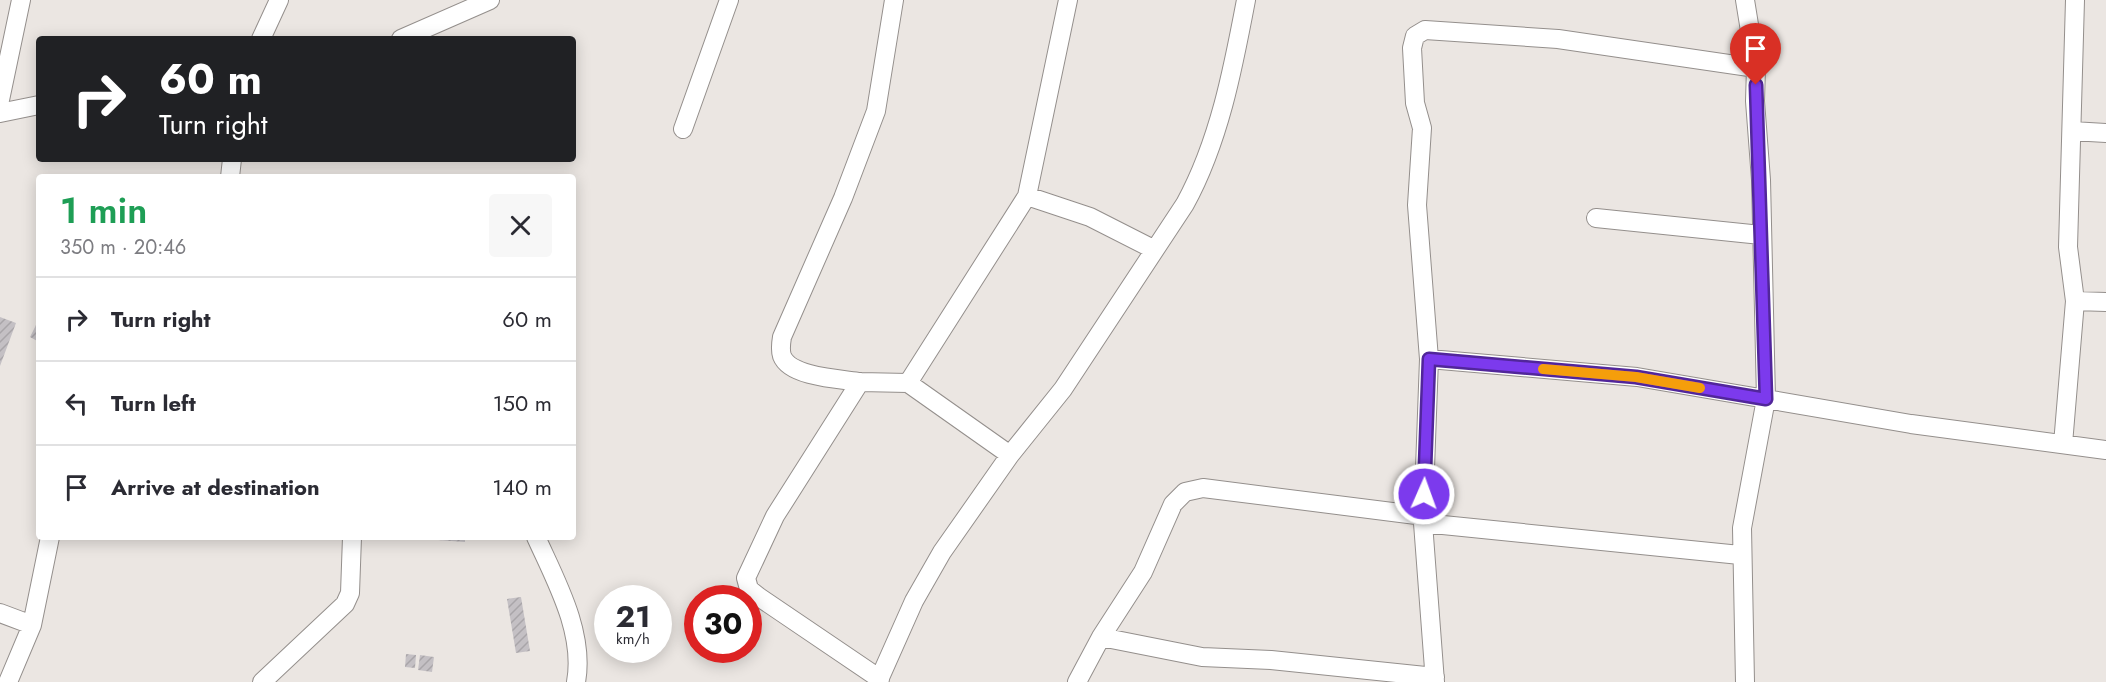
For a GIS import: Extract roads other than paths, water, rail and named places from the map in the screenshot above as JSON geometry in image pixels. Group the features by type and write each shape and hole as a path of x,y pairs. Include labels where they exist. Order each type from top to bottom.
{"street":[{"path":"0,99 21,0"},
{"path":"262,36 279,0"},
{"path":"408,36 490,0"},
{"path":"683,129 729,0"},
{"path":"894,0 876,111 843,198 782,337 780,354 786,363 797,371 860,382 908,383 1010,455"},
{"path":"908,383 1028,196 1068,0"},
{"path":"860,382 775,516 746,578 749,589 759,597 879,680 914,601 942,552 1010,455 1063,389 1153,249 1185,204 1202,173 1220,114 1246,0"},
{"path":"1745,0 1756,68 1766,399 1746,497 1740,555 1745,682"},
{"path":"2063,444 2075,301 2068,247 2075,0"},
{"path":"1101,637 1202,657 1271,660 1435,679 1423,519 1429,359 1417,205 1422,128 1415,103 1412,48 1415,36 1425,30 1558,39 1756,68"},
{"path":"0,113 36,106"},
{"path":"2072,131 2106,133"},
{"path":"1028,196 1090,217 1153,249"},
{"path":"1596,218 1761,236"},
{"path":"2075,301 2106,302"},
{"path":"1429,359 1636,377 1911,424 2106,450"},
{"path":"1077,682 1101,637 1143,572 1173,504 1185,492 1203,488 1423,519 1740,555"},
{"path":"8,682 33,625 49,540"},
{"path":"262,682 345,604 350,593 352,578 352,540"},
{"path":"537,540 560,589 569,617 580,664 576,682"},
{"path":"0,613 33,625"}]}
